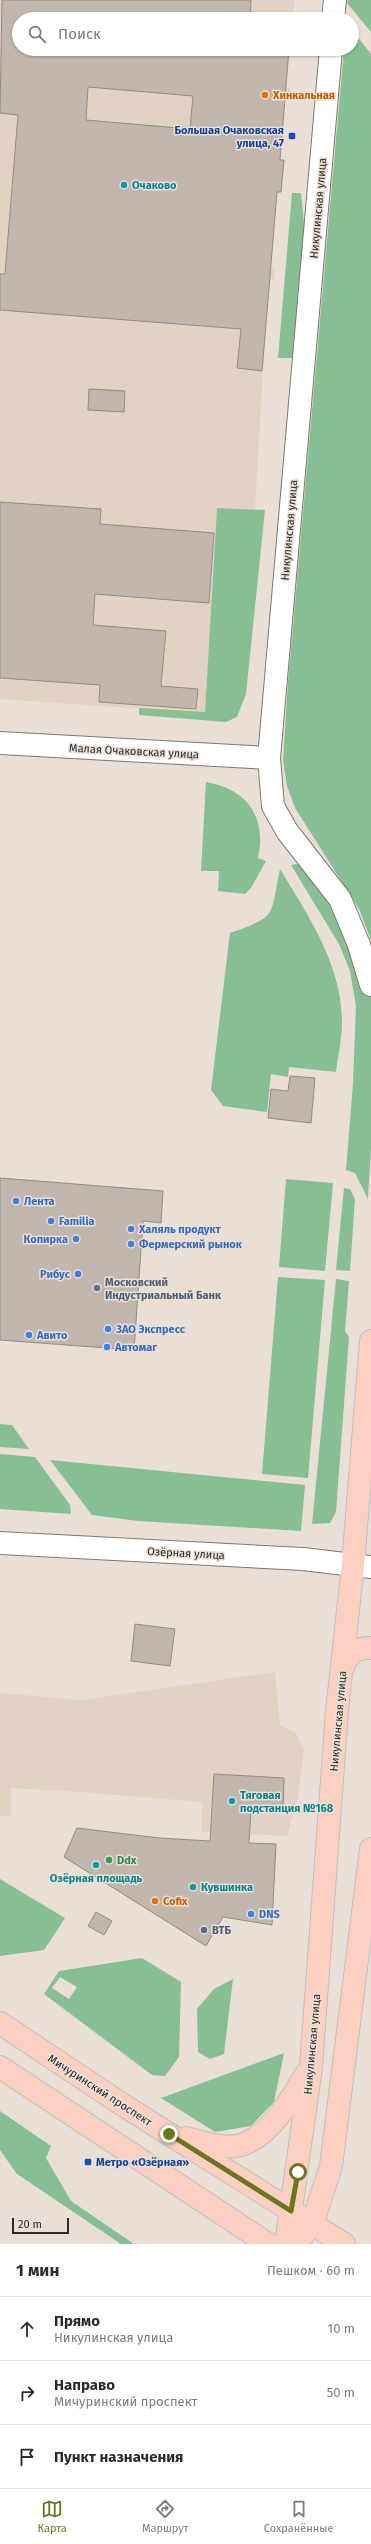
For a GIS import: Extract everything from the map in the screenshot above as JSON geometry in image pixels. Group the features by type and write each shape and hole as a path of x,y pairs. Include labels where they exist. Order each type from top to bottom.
{"main road":[{"name":"Никулинская улица","path":"286,2244 311,2067 342,1670 362,1566 371,1341"},
{"path":"342,1670 349,1655 360,1649 371,1648"},
{"path":"295,2244 312,2224 332,2166 371,1849"},
{"name":"Мичуринский проспект","path":"0,2023 169,2134 344,2244"},
{"path":"0,2067 268,2244"},
{"path":"169,2134 219,2146 241,2144 266,2129 286,2108 311,2067"}],"street":[{"path":"334,12 335,0"},
{"name":"Никулинская улица","path":"330,56 269,758 273,806 287,831 340,899 359,945 371,985"},
{"name":"Малая Очаковская улица","path":"0,743 269,758"},
{"name":"Озёрная улица","path":"0,1543 296,1559 362,1566"}],"shaded area":[{"path":"0,0 295,0 293,12 12,12 12,56 288,56 286,87 290,88 290,93 289,99 285,99 278,182 282,182 281,192 277,192 271,268 275,269 274,280 270,280 264,353 255,509 217,508 205,713 0,699"},
{"path":"275,1672 280,1725 295,1732 304,1749 298,1797 287,1836 201,1832 202,1802 81,1792 11,1788 11,1816 0,1816 0,1693 81,1700"}],"green space":[{"path":"348,0 371,0 371,32 359,18 359,12 354,12 347,3"},
{"path":"359,39 371,54 371,940 359,909 295,808 287,786 283,760 288,682 343,56 359,56"},
{"path":"292,193 301,193 305,234 294,358 278,358"},
{"path":"217,508 265,510 246,694 237,717 226,722 139,715 139,708 205,712"},
{"path":"206,782 233,791 243,798 251,807 256,818 260,843 258,858 266,861 251,888 245,894 218,891 219,871 201,871"},
{"path":"303,863 311,865 371,985 371,1149 368,1199 355,1173 346,1170 353,1083 356,1006 350,971 339,944 291,865"},
{"path":"280,869 322,942 336,981 341,1002 342,1023 336,1072 289,1067 288,1077 271,1074 267,1112 223,1106 211,1090 230,933 257,923 269,913 275,897"},
{"path":"286,1179 333,1183 325,1271 279,1267"},
{"path":"344,1188 350,1189 355,1199 350,1271 336,1270"},
{"path":"278,1277 325,1280 308,1478 262,1474"},
{"path":"336,1279 349,1281 345,1331 349,1337 336,1512 330,1523 312,1524"},
{"path":"0,1424 12,1425 29,1449 0,1447"},
{"path":"0,1454 35,1457 70,1505 71,1514 0,1509"},
{"path":"50,1460 305,1485 301,1531 138,1521 92,1515"},
{"path":"0,1879 65,1918 44,1950 0,1956"},
{"path":"142,1958 181,1982 179,2057 165,2076 152,2075 44,1994 59,1971","holes":["60,1977 77,1987 69,1999 52,1988"]},
{"path":"233,1979 224,2054 210,2059 198,2052 197,2009 214,1989"},
{"path":"284,2053 274,2102 251,2126 215,2132 161,2098"},
{"path":"0,2111 51,2146 46,2158 71,2201 134,2244 121,2244 17,2174 0,2150"}],"building":[{"name":"Очаково","path":"2,0 251,0 250,12 12,12 12,56 288,56 280,160 284,160 281,192 277,192 262,371 237,368 241,329 0,310 0,274 5,274 18,115 0,113","holes":["88,87 193,96 190,129 86,120"]},
{"path":"89,389 125,391 124,412 88,410"},
{"path":"0,502 101,509 100,524 214,533 209,603 95,594 93,625 166,631 161,686 198,689 196,709 99,702 100,685 0,678"},
{"path":"290,1076 315,1078 311,1123 268,1118 271,1089 288,1091"},
{"path":"0,1178 163,1191 161,1223 143,1221 134,1350 0,1340"},
{"path":"135,1624 175,1629 170,1666 131,1661"},
{"name":"Кувшинка","path":"214,1774 284,1778 283,1810 251,1809 249,1843 276,1844 272,1925 223,1917 206,1946 64,1857 77,1828 159,1838 210,1841"},
{"path":"96,1912 112,1921 104,1935 88,1926"}],"place":[{"name":"Хинкальная","path":"265,95"},
{"name":"Большая Очаковская улица, 47","path":"292,136"},
{"name":"Очаково","path":"124,185"},
{"name":"Лента","path":"16,1201"},
{"name":"Familia","path":"51,1221"},
{"name":"Халяль продукт","path":"131,1229"},
{"name":"Копирка","path":"76,1239"},
{"name":"Фермерский рынок","path":"131,1244"},
{"name":"Рибус","path":"78,1274"},
{"name":"Московский Индустриальный Банк","path":"97,1288"},
{"name":"ЗАО Экспресс","path":"108,1329"},
{"name":"Авито","path":"29,1335"},
{"name":"Автомаг","path":"107,1347"},
{"name":"Тяговая подстанция №168","path":"232,1801"},
{"name":"Ddx","path":"109,1860"},
{"name":"Озёрная площадь","path":"96,1865"},
{"name":"Кувшинка","path":"193,1887"},
{"name":"Cofix","path":"155,1901"},
{"name":"DNS","path":"251,1914"},
{"name":"ВТБ","path":"204,1930"},
{"name":"Метро «Озёрная»","path":"88,2162"}],"route":[{"path":"169,2134 291,2211 298,2172"}]}
